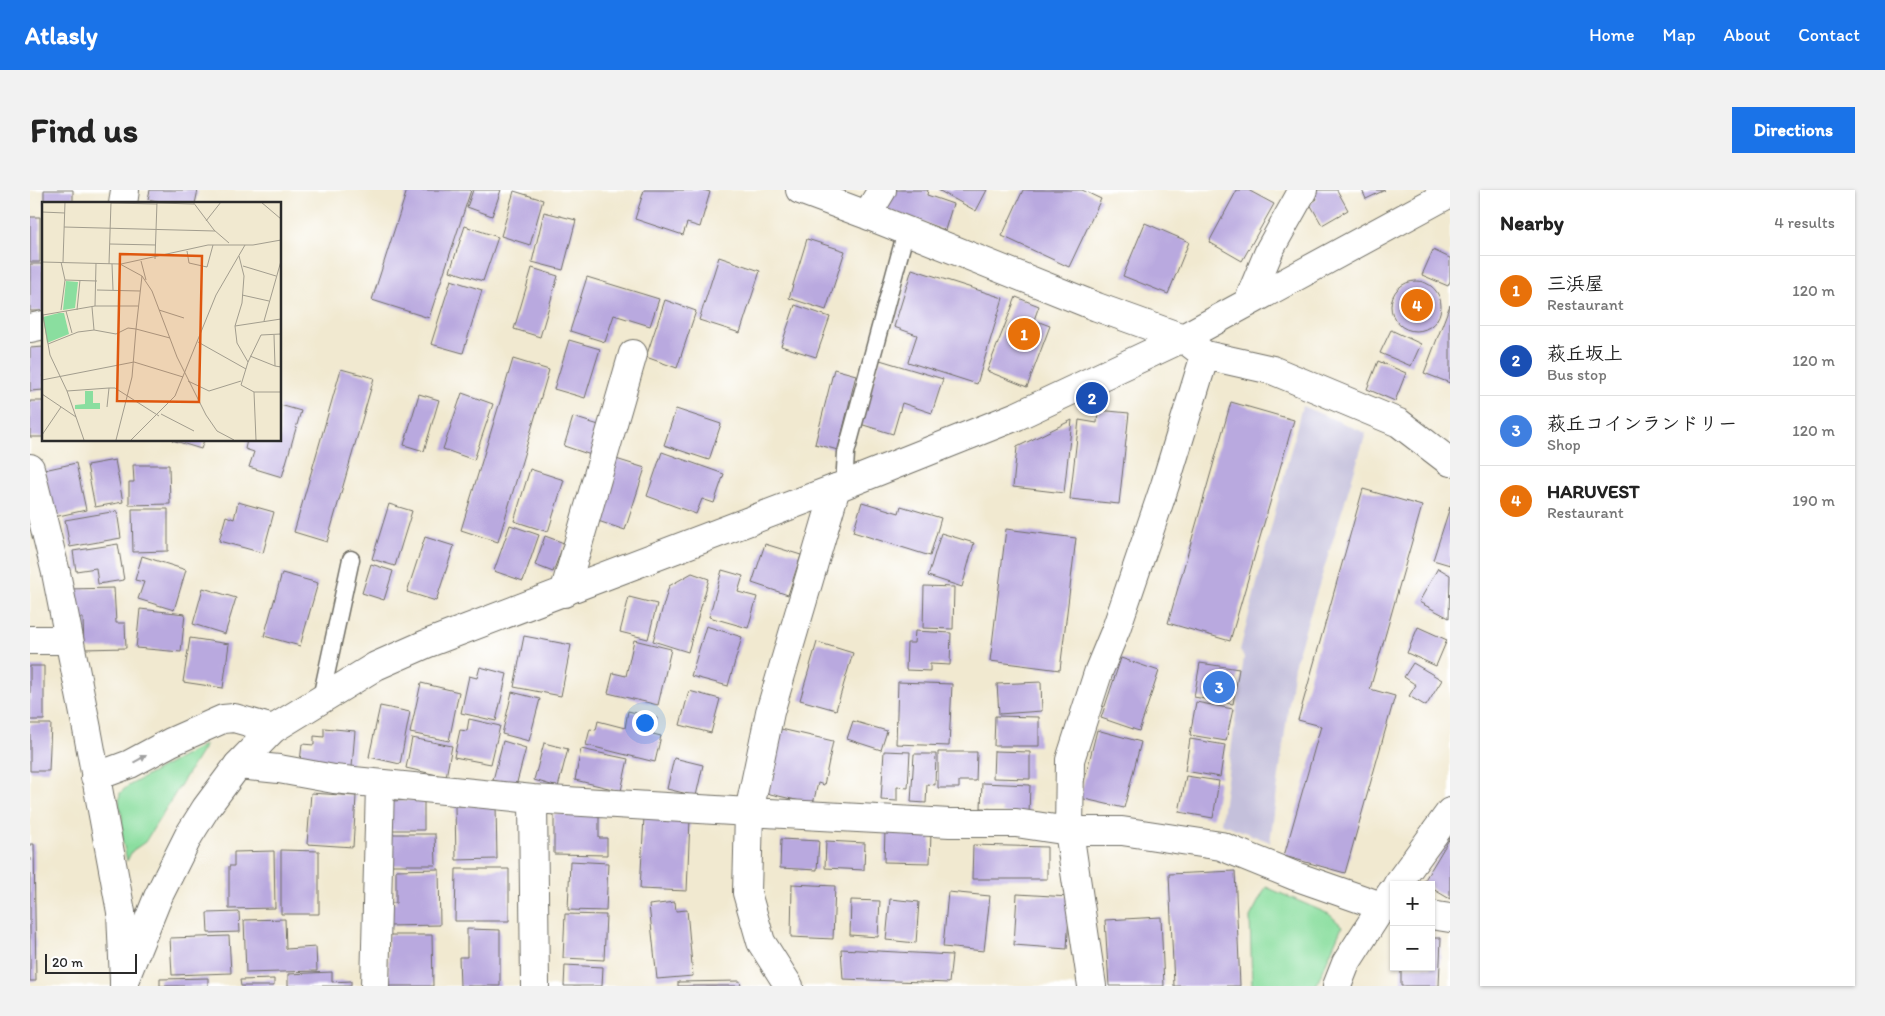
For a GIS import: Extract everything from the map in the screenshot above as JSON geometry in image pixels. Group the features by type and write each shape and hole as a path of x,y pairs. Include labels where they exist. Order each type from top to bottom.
{"street":[{"path":"800,190 867,214 1097,307 1183,338 1205,354 1272,370 1399,423 1450,462"},
{"path":"867,214 882,190"},
{"path":"1248,302 1270,250 1303,190"},
{"path":"124,983 158,897 189,835 206,808 238,765 273,729 321,698 376,666 426,644 564,593 1017,416 1183,338 1450,193"},
{"path":"564,593 633,354"},
{"path":"1092,986 1069,831 1070,760 1099,670 1116,629 1165,485 1205,354"},
{"path":"30,468 56,574 121,912 124,983"},
{"path":"789,986 761,942 747,893 749,812 770,712 840,486"},
{"path":"30,640 68,640"},
{"path":"95,777 130,764 171,742 222,719 234,718 273,729"},
{"path":"238,765 279,769 334,779 533,799 950,822 1016,823 1069,831 1122,831 1220,846 1295,876 1390,897"},
{"path":"375,986 380,784"},
{"path":"533,799 535,986"},
{"path":"1403,881 1450,812"},
{"path":"121,912 130,917 140,917 158,897"},
{"path":"1337,986 1346,963 1390,900"},
{"path":"1435,915 1450,918"}],"lane":[{"path":"840,486 846,453 906,231"},
{"path":"321,698 351,559"}],"shaded area":[{"path":"1302,406 1366,433 1294,666 1270,842 1221,823 1244,657 1240,650"}],"green space":[{"path":"206,744 145,842 132,851 127,861 122,838 120,793 128,786"},
{"path":"1266,887 1329,914 1342,926 1316,986 1252,986 1250,917"}],"building":[{"path":"44,190 73,190 73,202 44,202"},
{"path":"150,190 198,190 195,202 161,202 148,199"},
{"path":"407,190 471,190 429,318 372,300"},
{"path":"473,190 501,190 492,216 467,207"},
{"path":"644,190 703,190 710,192 700,227 687,223 683,235 635,219"},
{"path":"888,190 928,190 927,195 953,204 945,230 882,208"},
{"path":"938,190 987,190 976,211"},
{"path":"1023,190 1082,190 1101,199 1069,267 1002,236"},
{"path":"1237,190 1248,190 1274,204 1242,261 1209,242"},
{"path":"1312,190 1337,190 1348,210 1322,225 1310,204 1317,199"},
{"path":"1362,190 1385,190 1366,199"},
{"path":"514,191 543,200 530,245 501,236"},
{"path":"544,212 576,220 563,270 532,262"},
{"path":"30,217 40,217 40,262 30,262"},
{"path":"1145,223 1189,242 1168,294 1123,276"},
{"path":"465,226 498,237 483,281 450,271"},
{"path":"807,239 845,251 826,310 789,298"},
{"path":"1433,250 1450,258 1450,281 1448,286 1422,275"},
{"path":"719,257 760,271 740,333 699,320"},
{"path":"30,264 42,264 42,311 30,311"},
{"path":"532,268 558,276 540,337 514,329"},
{"path":"912,269 1003,298 977,384 908,362 917,335 894,327"},
{"path":"587,277 659,299 650,326 614,315 605,342 570,331"},
{"path":"451,280 482,290 463,353 431,344"},
{"path":"1416,281 1425,283 1436,292 1441,306 1439,315 1430,326 1416,331 1407,329 1396,320 1391,306 1393,297 1402,286"},
{"path":"1016,297 1039,306 1034,320 1050,326 1027,387 987,371"},
{"path":"665,300 696,311 677,368 646,357"},
{"path":"795,305 830,317 816,357 781,346"},
{"path":"1450,305 1450,383 1424,373"},
{"path":"1391,330 1421,344 1411,366 1380,353"},
{"path":"569,340 600,349 585,398 554,389"},
{"path":"42,347 42,390 30,391 30,348"},
{"path":"513,359 549,370 498,542 461,530"},
{"path":"880,360 943,379 932,413 902,403 893,434 860,424"},
{"path":"1378,361 1406,373 1395,401 1367,389"},
{"path":"341,369 374,378 327,542 294,532"},
{"path":"834,369 856,375 838,450 815,444"},
{"path":"462,393 493,404 474,460 443,449"},
{"path":"419,394 439,400 424,451 404,445"},
{"path":"30,401 42,401 42,437 30,437"},
{"path":"1231,402 1294,420 1230,641 1168,623"},
{"path":"281,405 301,411 282,477 249,467 254,452 245,449 247,441 281,441"},
{"path":"676,409 721,424 709,460 664,445"},
{"path":"1098,410 1129,413 1119,504 1070,499 1079,420 1097,423"},
{"path":"573,417 602,426 594,456 564,446"},
{"path":"1072,420 1064,493 1013,487 1017,447"},
{"path":"175,441 204,441 201,449"},
{"path":"662,452 724,474 714,503 702,499 696,514 647,496"},
{"path":"616,459 645,468 625,530 595,520"},
{"path":"115,460 123,502 95,507 87,465"},
{"path":"76,463 86,510 54,517 44,470"},
{"path":"133,465 169,465 170,504 129,505 129,482 134,482"},
{"path":"530,469 564,480 548,532 514,521"},
{"path":"1363,489 1422,506 1370,689 1395,696 1345,873 1284,856 1321,726 1298,720"},
{"path":"238,502 274,512 263,553 219,541 226,516 234,519"},
{"path":"862,502 899,513 901,506 941,518 930,556 853,532"},
{"path":"389,504 412,511 395,566 372,559"},
{"path":"1450,507 1450,565 1433,560"},
{"path":"132,509 168,509 168,551 133,552"},
{"path":"117,511 121,538 70,547 65,520"},
{"path":"510,525 539,535 523,581 494,571"},
{"path":"1006,529 1076,538 1060,670 990,661"},
{"path":"941,533 974,543 962,587 928,576"},
{"path":"545,536 564,543 553,572 535,565"},
{"path":"425,537 454,546 436,601 407,592"},
{"path":"118,544 124,580 98,584 96,568 76,571 73,551"},
{"path":"765,544 801,555 788,595 752,583"},
{"path":"142,556 186,570 174,610 138,599 144,582 135,580"},
{"path":"371,564 393,571 384,600 362,593"},
{"path":"1438,568 1450,575 1449,618 1419,602"},
{"path":"722,570 743,576 738,592 757,597 748,628 709,617"},
{"path":"282,573 318,583 300,646 264,636"},
{"path":"692,573 709,579 688,652 653,641 669,586"},
{"path":"924,586 954,587 953,629 923,628"},
{"path":"114,588 116,623 125,623 126,648 84,649 83,618 70,618 68,589"},
{"path":"203,588 236,598 225,634 193,624"},
{"path":"629,597 657,604 648,639 620,632"},
{"path":"140,609 185,614 181,652 136,648"},
{"path":"706,626 742,637 728,686 691,676"},
{"path":"1418,627 1447,640 1436,666 1407,653"},
{"path":"915,631 951,633 950,665 930,664 930,671 906,670 907,643 914,643"},
{"path":"524,636 571,645 561,696 514,687"},
{"path":"190,638 229,644 223,688 183,682"},
{"path":"634,640 671,649 658,705 608,693 613,673 626,676"},
{"path":"817,642 853,653 836,710 800,700"},
{"path":"1121,658 1159,671 1139,731 1101,718"},
{"path":"1200,663 1239,669 1233,704 1194,697"},
{"path":"1413,663 1442,680 1426,706 1409,696 1416,685 1404,677"},
{"path":"30,666 44,666 44,720 30,720"},
{"path":"480,667 507,674 496,721 461,713 469,676 477,678"},
{"path":"898,682 952,684 949,746 896,744"},
{"path":"1041,682 1042,711 999,714 997,684"},
{"path":"421,683 459,692 449,741 410,733"},
{"path":"689,691 720,699 711,733 680,725"},
{"path":"512,692 540,699 529,741 502,734"},
{"path":"1196,702 1233,709 1226,741 1190,735"},
{"path":"380,706 410,712 400,764 369,757"},
{"path":"628,711 657,718 653,734 661,736 655,762 586,745 590,729 596,730 598,721 625,728"},
{"path":"995,716 1039,717 1039,746 994,746"},
{"path":"469,719 500,726 491,764 454,757 460,730 467,731"},
{"path":"853,721 887,731 881,750 847,739"},
{"path":"30,724 51,724 49,771 30,771"},
{"path":"324,728 355,731 352,767 300,762 302,744 314,745 314,736 324,737"},
{"path":"781,729 833,741 824,785 818,783 813,804 766,793"},
{"path":"1097,730 1141,742 1124,808 1080,798"},
{"path":"412,738 452,746 446,777 406,768"},
{"path":"1190,739 1225,745 1220,777 1185,771"},
{"path":"503,741 526,748 516,786 493,780"},
{"path":"544,743 568,749 558,787 534,780"},
{"path":"581,749 628,759 621,791 575,780"},
{"path":"884,751 910,752 908,788 897,787 897,801 881,800"},
{"path":"994,751 1030,752 1030,779 993,778"},
{"path":"938,752 977,752 976,781 959,781 959,788 938,788"},
{"path":"914,754 936,754 935,785 927,784 926,803 911,802"},
{"path":"674,758 703,765 696,796 667,789"},
{"path":"1186,776 1219,781 1213,818 1179,812"},
{"path":"982,783 1030,785 1029,814 1002,813 1002,809 981,808"},
{"path":"311,793 356,796 353,847 307,844"},
{"path":"424,800 424,830 387,830 387,801"},
{"path":"496,805 497,859 456,860 455,806"},
{"path":"554,814 599,814 599,838 607,838 607,855 554,854"},
{"path":"644,817 690,819 687,891 640,889"},
{"path":"885,830 931,832 930,863 884,862"},
{"path":"390,834 435,834 436,865 390,865"},
{"path":"1450,838 1450,899 1435,890 1435,881 1424,881"},
{"path":"781,839 819,841 817,870 780,868"},
{"path":"826,841 865,843 864,870 825,868"},
{"path":"30,844 34,844 36,981 30,981"},
{"path":"973,845 1047,847 1047,879 972,879"},
{"path":"281,850 319,851 319,914 281,914"},
{"path":"274,851 275,908 229,909 229,866 234,866 234,852"},
{"path":"570,861 608,863 606,911 568,910"},
{"path":"439,869 440,925 389,926 389,903 396,903 396,870"},
{"path":"456,869 509,869 509,921 455,921"},
{"path":"1235,871 1240,986 1174,986 1169,874"},
{"path":"792,884 835,886 833,939 791,937"},
{"path":"948,892 990,896 984,951 943,947"},
{"path":"1017,894 1070,897 1067,949 1014,945"},
{"path":"890,899 919,902 916,943 886,940"},
{"path":"851,900 880,901 878,937 850,935"},
{"path":"675,902 676,911 687,910 693,976 657,979 649,905"},
{"path":"239,912 240,932 208,933 207,913"},
{"path":"565,914 606,915 604,960 563,958"},
{"path":"1161,917 1164,986 1109,986 1105,920"},
{"path":"285,919 286,949 316,947 317,971 246,973 244,920"},
{"path":"467,929 500,930 500,986 460,986 459,957 467,957"},
{"path":"388,935 432,935 433,986 389,986"},
{"path":"229,936 231,973 172,975 170,938"},
{"path":"1435,938 1441,938 1439,986 1401,986 1401,971 1435,971"},
{"path":"841,949 952,955 949,983 843,979"},
{"path":"565,965 603,967 602,986 564,986"},
{"path":"332,972 332,982 351,981 351,986 288,986 288,974"},
{"path":"208,978 208,986 160,986 160,979"},
{"path":"274,979 274,986 241,986 240,980"},
{"path":"740,981 741,986 678,986 678,982"}],"place":[{"name":"HARUVEST","path":"1417,305"},
{"name":"三浜屋","path":"1024,334"},
{"name":"萩丘坂上","path":"1092,398"},
{"name":"萩丘コインランドリー","path":"1219,687"}]}
